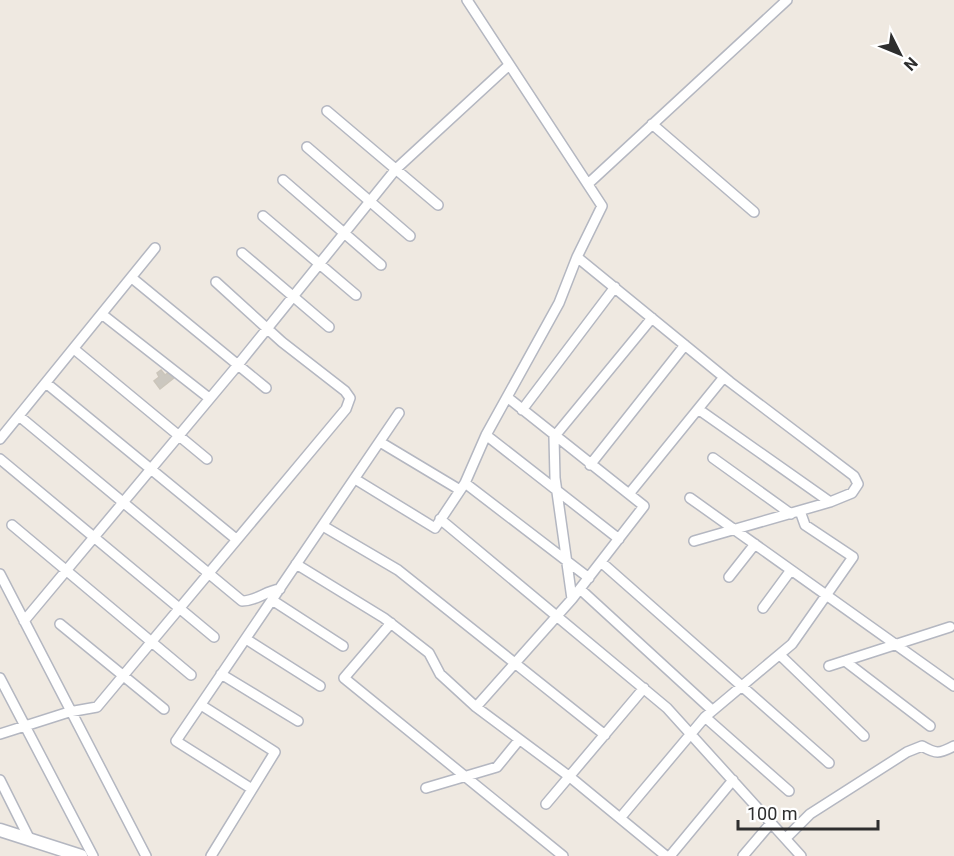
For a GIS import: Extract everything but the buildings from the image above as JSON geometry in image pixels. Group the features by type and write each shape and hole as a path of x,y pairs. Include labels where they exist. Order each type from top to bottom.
{"street":[{"path":"355,479 435,528 463,486 486,435 559,303 578,256 603,207 467,0"},
{"path":"589,183 787,0"},
{"path":"24,621 237,366 396,169 509,65"},
{"path":"327,111 438,205"},
{"path":"652,124 754,212"},
{"path":"307,147 410,236"},
{"path":"283,180 381,265"},
{"path":"263,216 356,295"},
{"path":"0,439 103,315 155,248"},
{"path":"242,253 329,327"},
{"path":"578,256 724,377 854,476 858,484 852,493 830,502 694,542"},
{"path":"132,278 266,388"},
{"path":"0,734 26,728 69,712 97,708 346,410 350,398 345,391 282,342 216,282"},
{"path":"522,410 615,287"},
{"path":"103,315 209,398"},
{"path":"572,599 556,490 554,437 652,318"},
{"path":"590,465 685,345"},
{"path":"74,349 207,459"},
{"path":"628,494 724,377"},
{"path":"46,383 236,539"},
{"path":"476,707 572,599 645,506 554,437 507,397"},
{"path":"698,409 830,502"},
{"path":"252,789 176,741 399,413"},
{"path":"19,416 242,601 253,601 267,590 280,589"},
{"path":"486,435 619,539"},
{"path":"380,442 463,486 589,578"},
{"path":"621,817 690,732 709,713 792,644 853,557 805,525 796,513 713,458"},
{"path":"0,459 214,637"},
{"path":"690,498 954,686"},
{"path":"441,519 644,688 690,732 801,856"},
{"path":"12,525 191,675"},
{"path":"323,526 398,570 605,735"},
{"path":"729,577 755,544"},
{"path":"601,562 829,764"},
{"path":"296,564 391,623 429,653 440,674 476,707 570,777 668,856 733,780"},
{"path":"763,608 791,570"},
{"path":"0,574 69,712 146,856"},
{"path":"580,589 789,791"},
{"path":"272,600 343,646"},
{"path":"391,623 344,678 563,856"},
{"path":"60,624 164,709"},
{"path":"829,666 899,646 950,627"},
{"path":"246,639 320,686"},
{"path":"780,654 864,736"},
{"path":"845,661 930,726"},
{"path":"222,674 298,721"},
{"path":"0,678 93,856"},
{"path":"546,804 644,688"},
{"path":"201,705 275,752 211,856"},
{"path":"426,788 497,767 519,740"},
{"path":"786,838 810,814 908,752 922,746 932,754 939,754 954,747"},
{"path":"0,780 30,840"},
{"path":"743,856 771,823"},
{"path":"0,830 81,856"}]}
